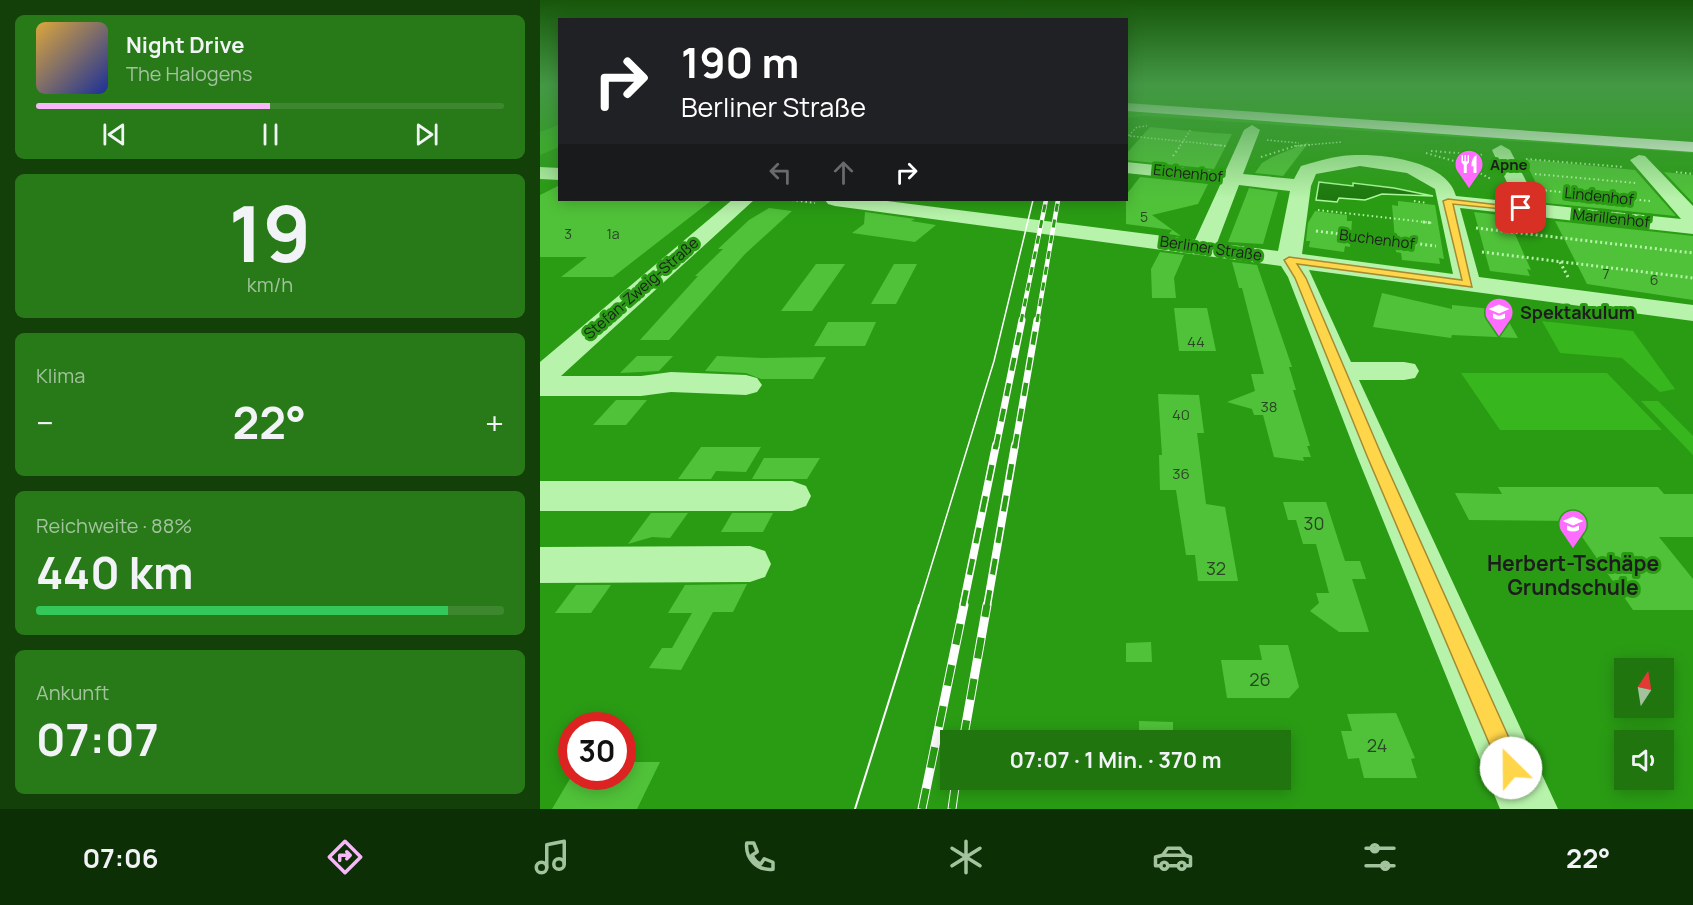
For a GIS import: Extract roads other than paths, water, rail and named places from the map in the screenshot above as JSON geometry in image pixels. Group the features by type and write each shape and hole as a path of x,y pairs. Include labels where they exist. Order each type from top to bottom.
{"main road":[{"path":"1349,123 1693,147"},
{"path":"1429,123 1693,140"}],"street":[{"name":"Eichenhof","path":"1128,166 1233,178 1248,139"},
{"path":"1468,285 1444,186 1435,178 1402,166 1377,162 1355,161 1320,165 1308,170 1301,186 1294,232 1301,278 1529,809"},
{"path":"1643,165 1693,219"},
{"path":"1509,166 1530,209"},
{"path":"540,173 558,174"},
{"path":"1204,247 1233,178 1301,186"},
{"name":"Stefan-Zweig-Straße","path":"540,378 743,201"},
{"name":"Berliner Straße","path":"843,201 1204,247 1294,232 1468,285 1693,313"},
{"name":"Marillenhof","path":"1448,201 1693,227"},
{"path":"1339,371 1404,371"},
{"path":"540,386 641,386 671,382 746,385"},
{"path":"540,496 792,496"},
{"path":"540,565 750,564"}],"tram line":[{"path":"919,606 994,361 1033,201"},
{"path":"855,809 919,605"}],"railway":[{"path":"1021,322 1046,201"},
{"path":"1037,322 1058,201"},
{"path":"996,447 1022,320"},
{"path":"1015,447 1037,320"},
{"path":"963,606 996,445"},
{"path":"987,606 1015,445"},
{"path":"922,809 964,605"},
{"path":"965,730 987,605"},
{"path":"952,809 955,790"}],"place":[{"name":"Apne","path":"1469,190"},
{"name":"Spektakulum","path":"1499,338"},
{"name":"Herbert-Tschäpe Grundschule","path":"1573,550"}]}
